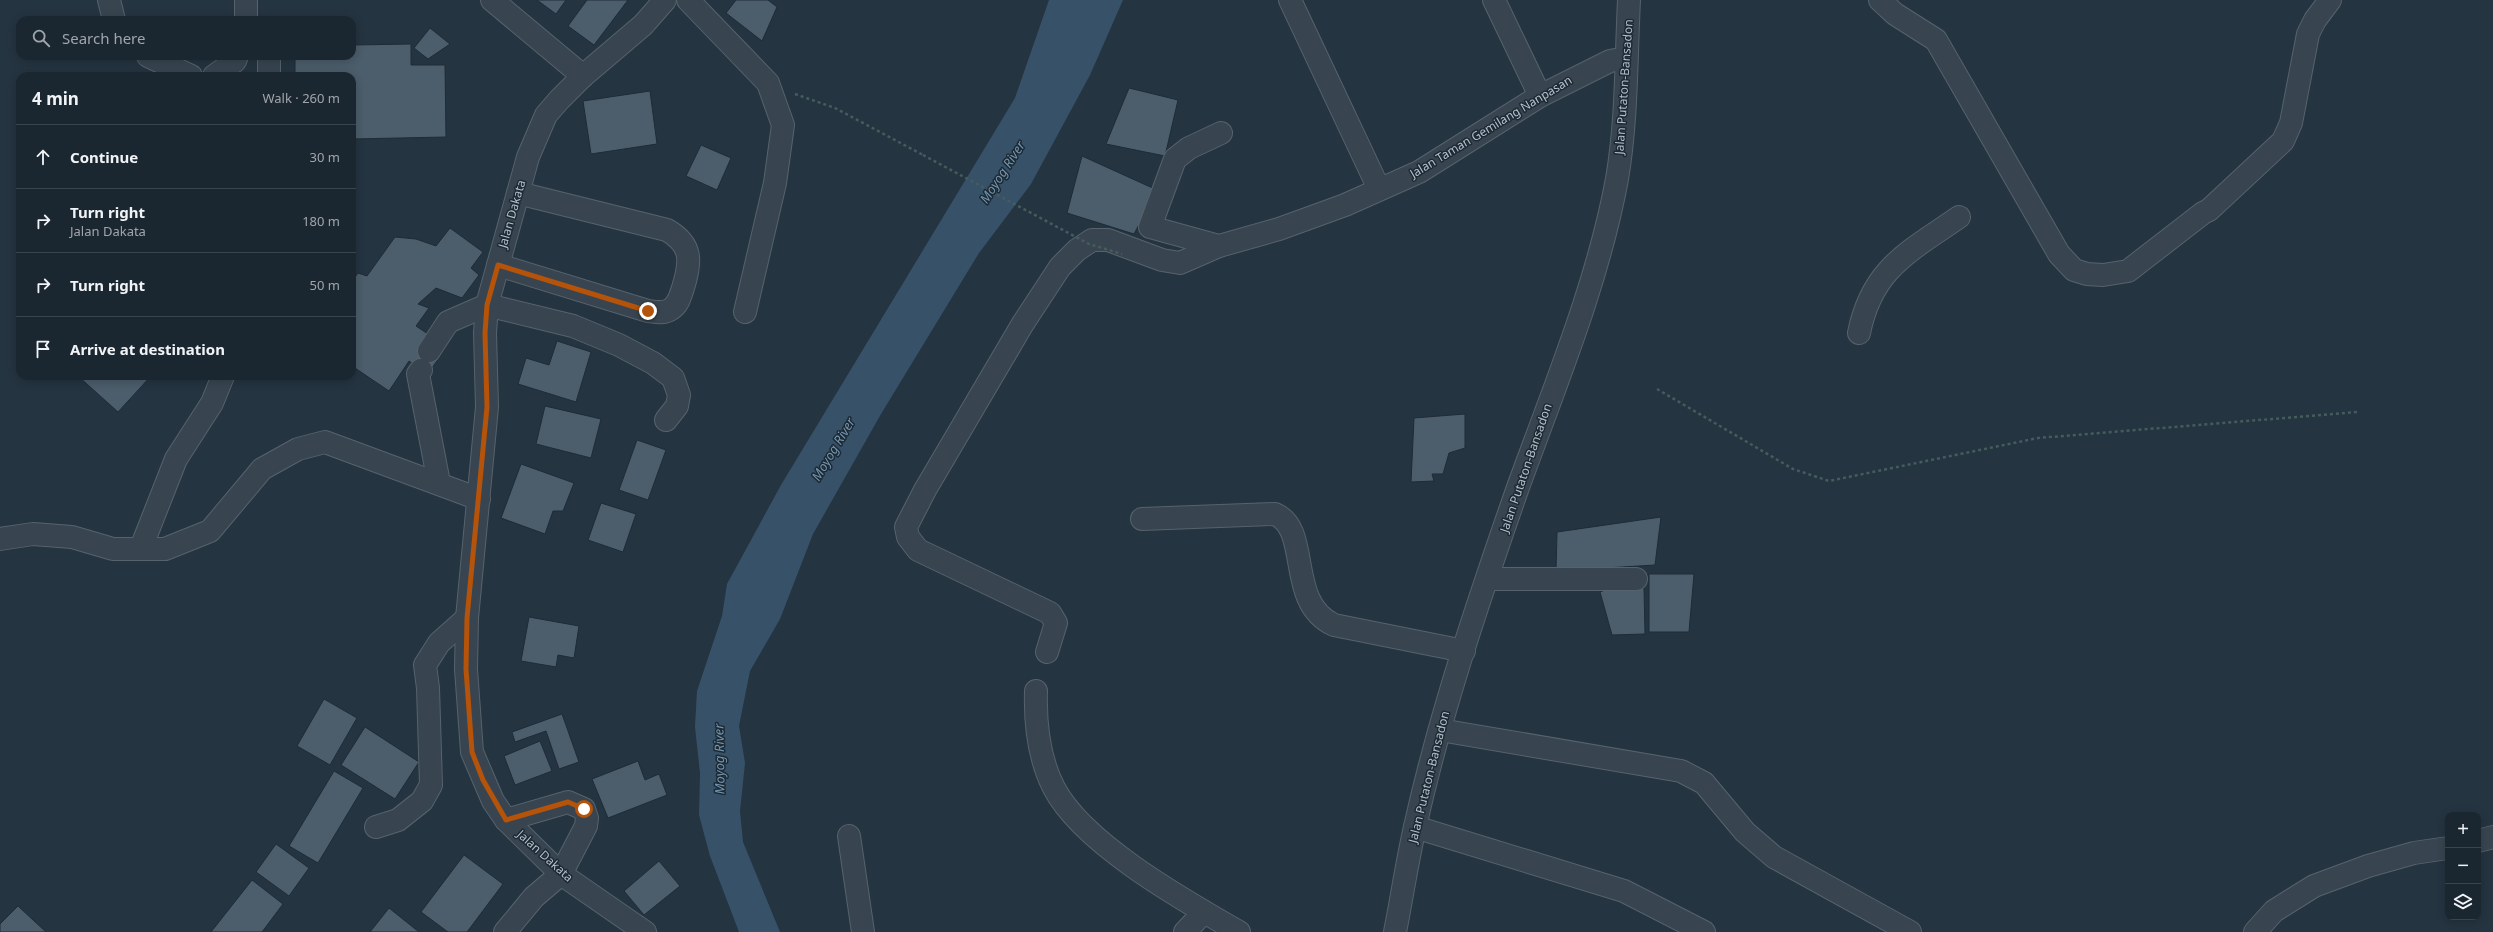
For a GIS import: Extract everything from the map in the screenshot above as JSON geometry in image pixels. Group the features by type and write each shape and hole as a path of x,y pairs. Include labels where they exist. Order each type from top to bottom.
{"street":[{"path":"109,0 113,16"},
{"path":"246,0 246,16"},
{"path":"492,0 583,76"},
{"name":"Jalan Dakata","path":"645,932 561,874 506,820 483,780 472,752 466,669 467,618 487,407 485,333 487,305 528,157 546,116 583,76 643,25 665,0"},
{"path":"688,0 768,83 781,114 783,132 775,183 745,312"},
{"path":"1290,0 1379,189"},
{"path":"1494,0 1540,96"},
{"name":"Jalan Putaton-Bansadon","path":"1395,932 1415,827 1440,730 1488,579 1602,248 1617,178 1624,117 1629,0"},
{"path":"1880,0 1895,14 1936,40 2059,254 2074,270 2087,274 2103,275 2128,270 2203,212 2209,210 2283,141 2291,123 2308,34 2315,20 2330,0"},
{"name":"Jalan Taman Gemilang Nanpasan","path":"1047,652 1056,623 1050,613 918,550 908,538 906,527 925,490 1022,325 1060,268 1077,250 1092,240 1108,240 1162,260 1180,264 1219,246 1279,229 1345,205 1419,172 1540,96 1610,61 1626,58"},
{"path":"157,60 182,72"},
{"path":"220,72 235,60"},
{"path":"269,60 269,72"},
{"path":"1219,246 1150,227 1175,159 1189,148 1221,133"},
{"path":"498,265 648,311 662,313 671,309 678,302 687,274 689,258 685,245 679,237 667,230 518,193"},
{"path":"1859,333 1869,296 1885,272 1913,249 1959,217"},
{"path":"439,483 418,374 448,322 487,305 573,326 619,345 653,363 673,378 679,395 677,406 666,420"},
{"path":"141,548 176,459 212,403 221,380"},
{"path":"0,539 33,534 72,537 113,548 165,548 210,531 262,469 298,449 324,442 439,483 479,499"},
{"path":"1142,519 1275,514 1283,518 1290,526 1304,588 1316,613 1324,620 1334,625 1464,651"},
{"path":"1488,579 1636,580"},
{"path":"376,827 398,820 422,801 431,785 428,688 425,665 439,643 467,618"},
{"path":"1036,691 1035,718 1039,743 1054,788 1081,823 1106,846 1204,912 1239,932"},
{"path":"1440,730 1681,770 1704,782 1745,832 1774,857 1910,932"},
{"path":"505,932 534,897 561,874 586,826 587,818 584,809 568,802 506,820"},
{"path":"1415,827 1624,891 1704,932"},
{"path":"849,836 862,932"},
{"path":"2481,840 2493,837"},
{"path":"2255,932 2274,911 2314,886 2368,866 2414,853 2445,848"},
{"path":"1186,932 1204,912"}],"path":[{"path":"768,83 806,100 835,108 1089,244 1122,254"},
{"path":"1657,389 1793,469 1829,481 2038,438 2358,412"}],"water":[{"name":"Moyog River","path":"1049,0 1123,0 1090,75 1031,184 979,253 881,414 813,534 780,619 750,671 739,726 745,763 740,811 743,842 780,932 739,932 710,856 699,815 700,773 695,727 697,691 722,616 727,584 781,485 1015,98"}],"building":[{"path":"537,0 566,0 556,14"},
{"path":"587,0 628,0 594,45 568,26"},
{"path":"736,0 768,0 777,7 762,41 726,13"},
{"path":"430,28 450,44 428,59 414,48"},
{"path":"411,44 411,65 445,65 446,137 356,139 356,72 295,72 295,60 356,60 356,45"},
{"path":"1129,88 1178,100 1165,156 1106,144"},
{"path":"650,91 657,144 591,154 583,101"},
{"path":"701,145 731,158 717,190 686,176"},
{"path":"1082,156 1157,190 1134,234 1067,213"},
{"path":"450,228 483,252 471,268 479,275 462,298 436,288 418,304 429,308 416,326 428,334 420,345 439,358 427,375 409,361 389,391 356,369 356,276 358,273 367,276 395,237 416,239 436,246"},
{"path":"557,341 591,352 576,402 518,384 526,358 549,365"},
{"path":"82,380 147,380 118,412"},
{"path":"545,406 601,419 591,458 536,444"},
{"path":"1465,414 1465,448 1449,453 1443,474 1432,474 1434,481 1411,482 1414,418"},
{"path":"637,440 666,450 648,500 619,490"},
{"path":"521,464 574,483 563,511 553,511 545,534 501,518"},
{"path":"601,503 636,514 623,552 588,540"},
{"path":"1661,517 1655,565 1556,571 1557,532"},
{"path":"1649,574 1694,574 1689,632 1649,632"},
{"path":"1614,586 1629,589 1644,588 1645,634 1612,635 1600,592"},
{"path":"529,617 579,626 574,658 558,655 556,667 521,661"},
{"path":"324,699 357,718 330,765 297,746"},
{"path":"562,714 579,762 559,769 546,731 515,742 512,732"},
{"path":"365,727 419,762 395,799 341,765"},
{"path":"540,741 552,771 515,785 504,756"},
{"path":"638,761 645,780 659,774 667,795 608,818 592,779"},
{"path":"334,771 363,788 318,863 289,846"},
{"path":"276,844 309,868 289,896 256,872"},
{"path":"464,855 503,884 467,932 448,932 421,912"},
{"path":"659,861 680,886 644,915 624,891"},
{"path":"252,880 283,904 262,932 211,932"},
{"path":"18,906 46,932 0,932 0,924"},
{"path":"389,908 419,932 370,932"}],"route":[{"path":"584,809 578,805 568,802 506,820 493,801 472,752 468,714 466,669 467,618 487,407 485,374 487,305 498,265 648,311"}]}
